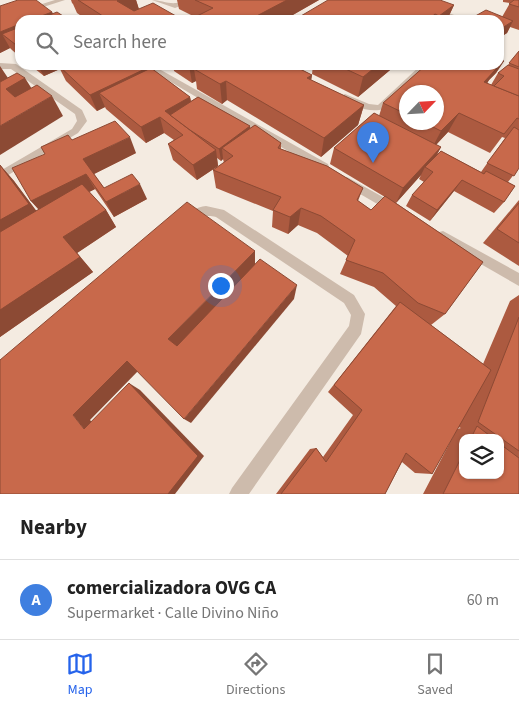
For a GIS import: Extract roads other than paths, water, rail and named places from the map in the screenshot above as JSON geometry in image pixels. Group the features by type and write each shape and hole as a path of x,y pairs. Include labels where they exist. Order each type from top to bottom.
{"street":[{"path":"0,19 62,0"},
{"path":"155,0 175,6 193,0"},
{"path":"408,0 450,15"},
{"path":"428,7 436,0"},
{"path":"43,6 52,10"},
{"path":"0,66 15,67"},
{"path":"0,176 75,131 82,121 79,112 19,70"},
{"path":"155,70 408,216"},
{"path":"335,92 376,109 381,107 421,70"},
{"path":"173,232 195,213 207,209 220,213 349,298 358,314 356,329 238,494"},
{"path":"434,231 519,280"}],"place":[{"name":"comercializadora OVG CA","path":"373,163"}]}
